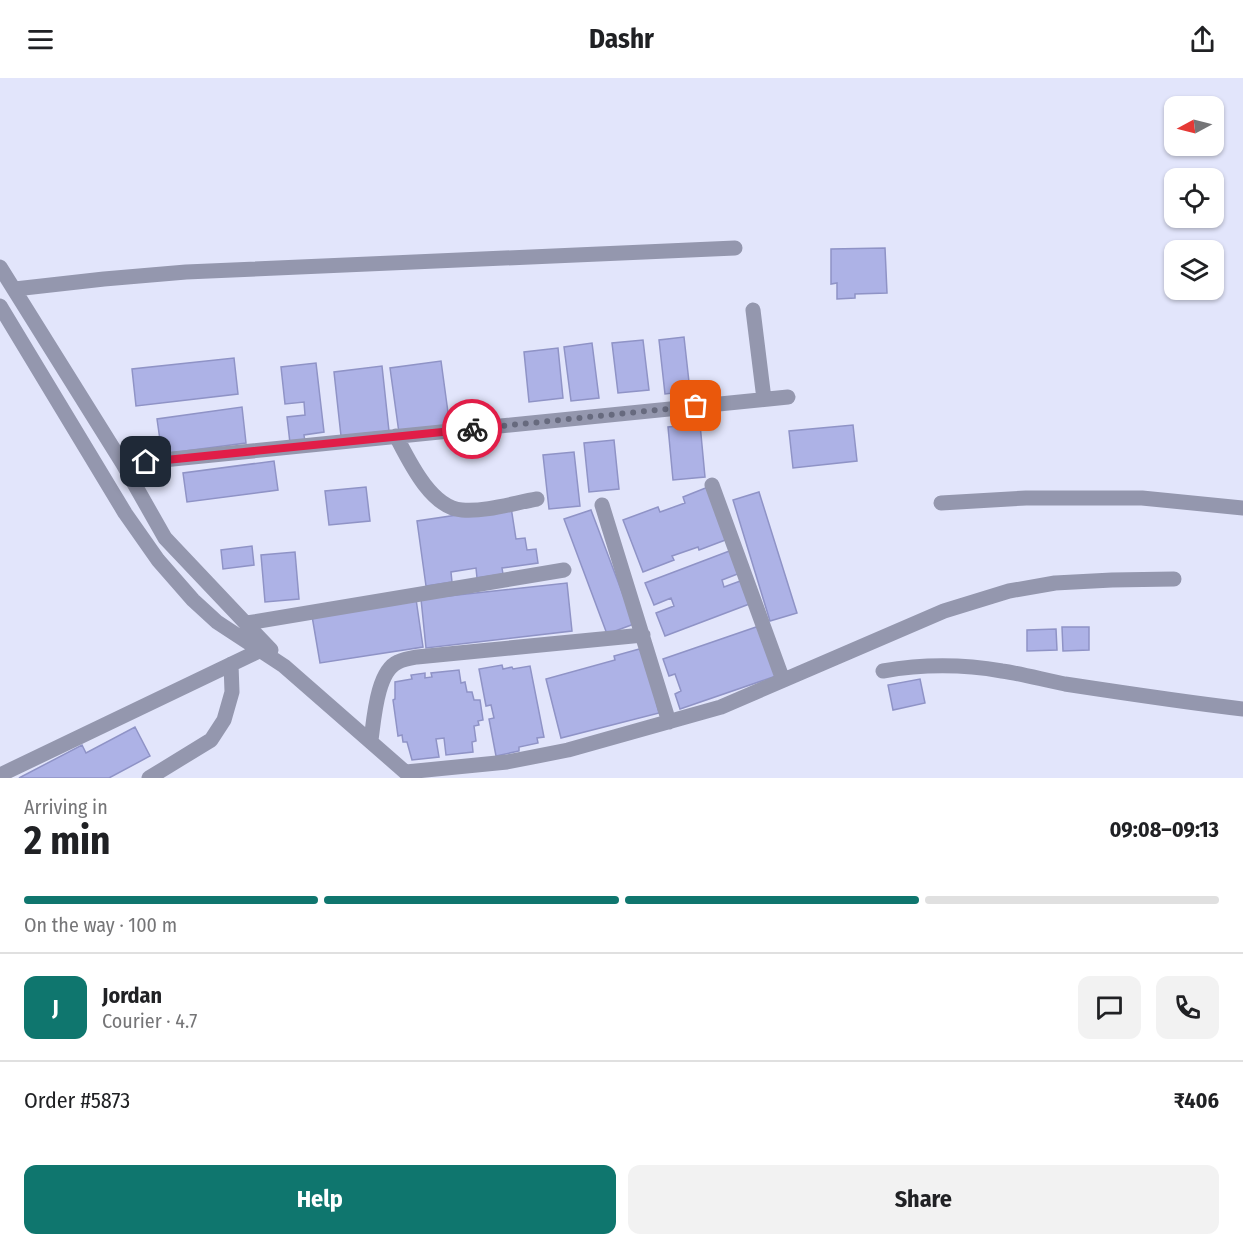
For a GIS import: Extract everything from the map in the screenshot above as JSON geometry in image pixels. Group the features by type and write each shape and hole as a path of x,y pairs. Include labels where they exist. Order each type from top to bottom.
{"street":[{"path":"15,289 186,272 735,248"},
{"path":"0,267 123,464 165,538 285,666"},
{"path":"0,306 125,513 158,560 193,600 217,622 285,666 409,775 478,766 568,750 721,707 944,611 1009,591 1055,582 1174,579"},
{"path":"753,310 764,399"},
{"path":"123,464 788,397"},
{"path":"396,436 410,463 432,494 445,506 470,510 537,499"},
{"path":"712,485 783,680"},
{"path":"941,503 1026,498 1143,498 1243,508"},
{"path":"602,505 669,722"},
{"path":"247,623 564,570"},
{"path":"371,740 381,686 387,672 397,662 417,657 643,635"},
{"path":"0,775 261,650"},
{"path":"149,778 211,740 224,720 232,692 231,664"},
{"path":"883,671 914,666 962,666 1003,671 1162,700 1243,709"}],"building":[{"path":"885,248 887,293 855,294 855,298 837,299 837,283 831,284 831,249"},
{"path":"684,337 690,391 665,394 659,340"},
{"path":"643,340 649,390 618,393 612,343"},
{"path":"592,343 599,398 571,401 564,347"},
{"path":"558,348 563,398 529,402 524,352"},
{"path":"234,358 238,394 136,406 132,369"},
{"path":"441,361 450,427 399,433 390,368"},
{"path":"316,363 324,432 304,435 305,442 290,443 287,417 305,415 304,402 285,404 281,367"},
{"path":"382,366 389,431 341,436 334,372"},
{"path":"242,407 246,443 162,454 157,419"},
{"path":"700,424 705,477 673,480 668,427"},
{"path":"853,425 857,461 793,468 789,431"},
{"path":"614,440 619,489 589,492 584,443"},
{"path":"574,452 580,506 549,509 543,455"},
{"path":"274,461 278,490 187,502 183,473"},
{"path":"366,487 370,521 329,525 325,491"},
{"path":"708,487 728,539 699,550 698,547 672,556 674,560 643,572 623,520 658,507 660,512 685,503 683,497"},
{"path":"759,492 797,613 770,621 733,500"},
{"path":"511,507 516,539 525,538 527,550 536,549 538,563 502,568 503,574 477,578 476,568 451,572 452,582 426,586 417,521"},
{"path":"591,510 634,624 607,634 564,519"},
{"path":"252,546 254,565 223,569 221,550"},
{"path":"732,550 740,573 722,580 724,587 743,580 752,603 665,636 656,613 674,606 671,598 654,605 645,583"},
{"path":"295,552 299,599 265,602 261,555"},
{"path":"567,583 572,631 426,648 421,599"},
{"path":"416,599 423,647 320,663 312,616"},
{"path":"759,626 776,676 680,709 675,694 681,691 675,674 669,676 663,659"},
{"path":"1062,627 1089,627 1089,650 1063,651"},
{"path":"1056,629 1057,650 1027,651 1027,630"},
{"path":"643,648 659,713 561,738 546,679 615,660 614,656"},
{"path":"502,665 503,669 530,666 544,737 537,738 538,743 519,747 519,751 496,756 489,719 494,718 491,705 486,706 479,669"},
{"path":"459,670 461,683 465,682 467,692 472,692 474,700 480,700 483,720 478,721 479,725 474,726 476,741 472,742 473,752 446,755 444,738 436,739 439,757 412,760 407,742 403,742 402,735 398,736 393,700 395,699 395,682 412,679 411,675 425,673 425,678 432,677 431,673"},
{"path":"920,679 925,703 893,710 888,685"},
{"path":"135,727 150,756 109,778 19,778 82,745 86,753"}],"way so far":[{"path":"472,429 696,406"}],"route":[{"path":"146,462 472,429"}]}
